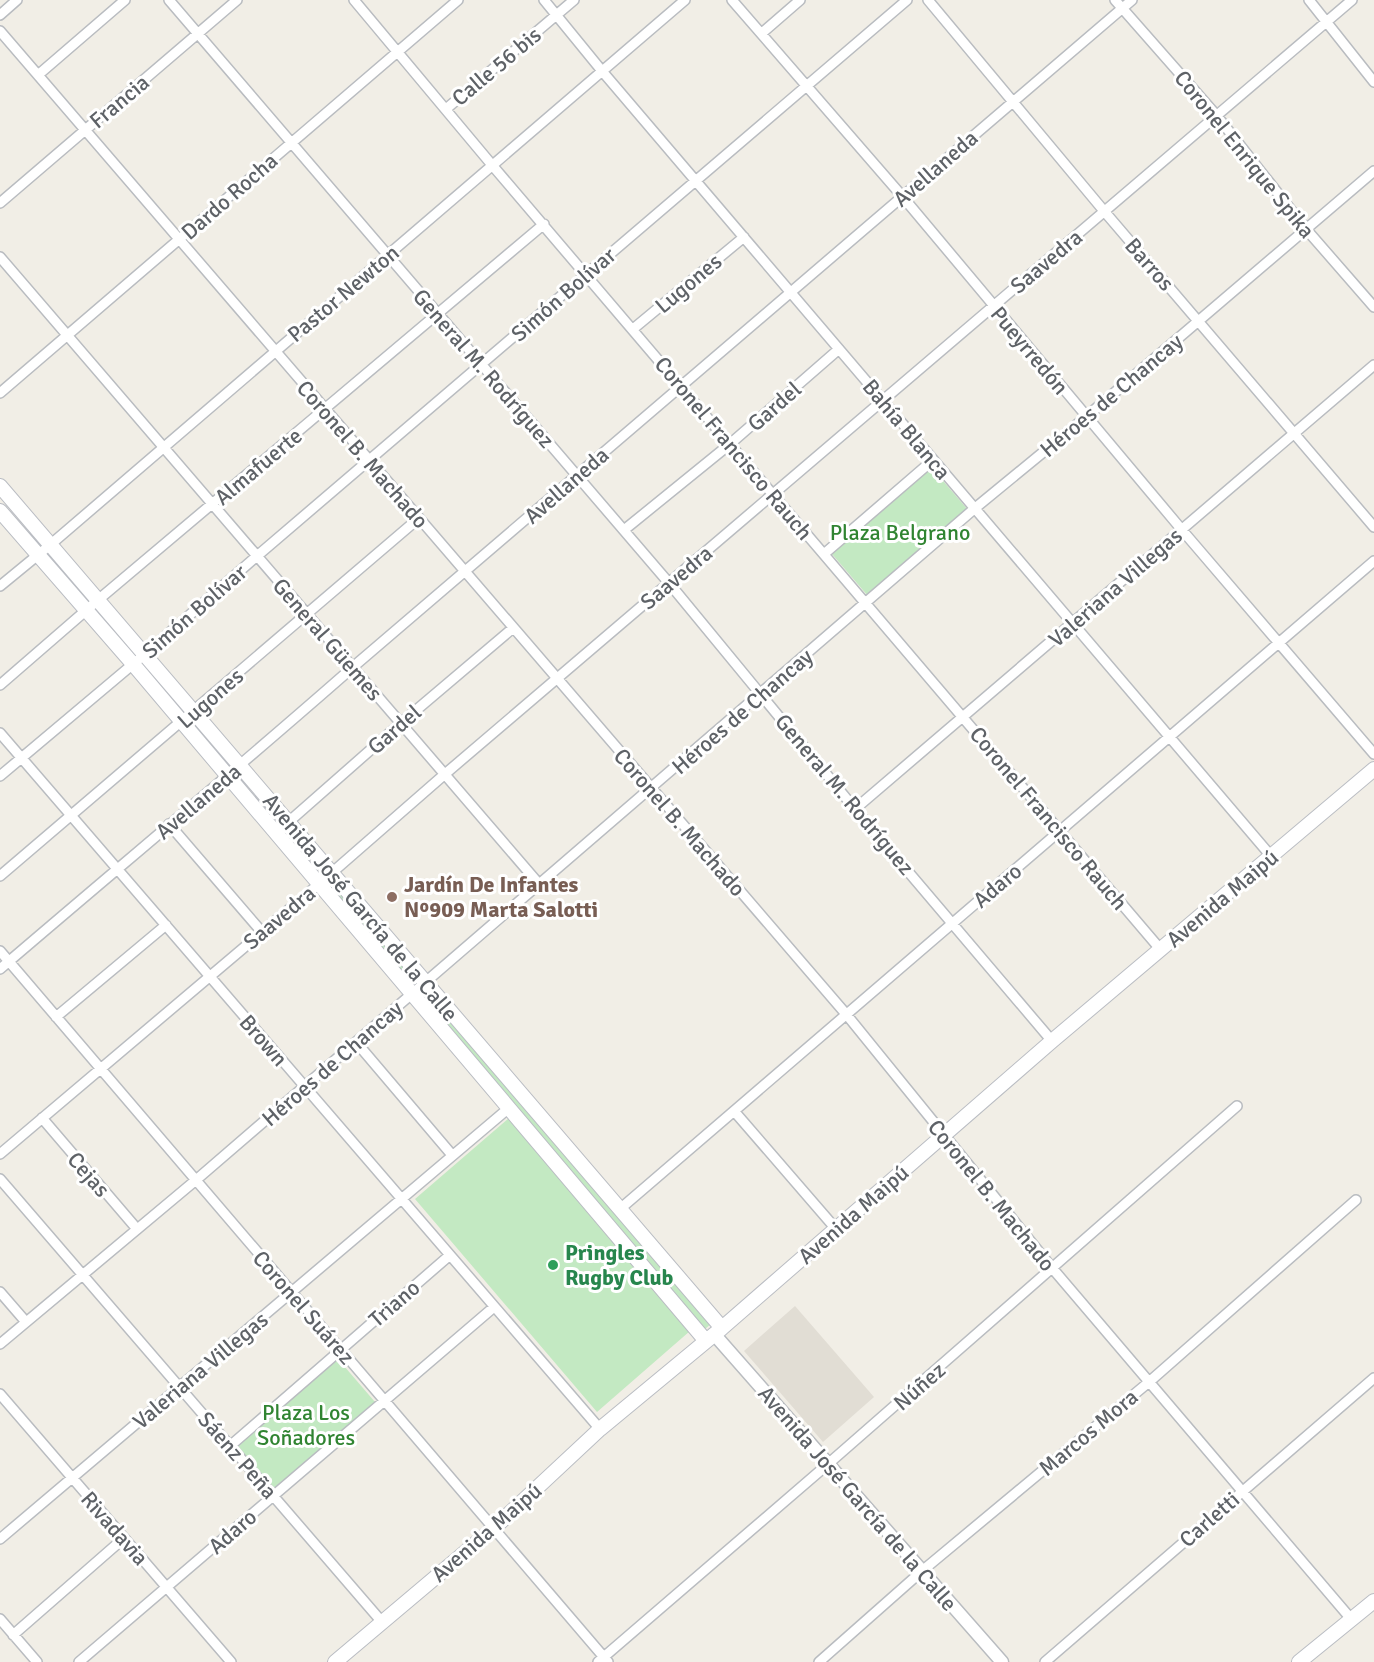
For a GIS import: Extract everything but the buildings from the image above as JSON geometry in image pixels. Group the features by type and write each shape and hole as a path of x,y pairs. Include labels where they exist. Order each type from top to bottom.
{"main road":[{"name":"Avenida José García de la Calle","path":"0,486 620,1209 714,1334"},
{"name":"Avenida José García de la Calle","path":"0,511 510,1107 714,1334"},
{"name":"Avenida Maipú","path":"335,1662 494,1528 600,1429 714,1334 1052,1041 1374,769"},
{"path":"1299,1662 1374,1601"}],"street":[{"path":"0,15 17,0"},
{"path":"38,75 124,0"},
{"name":"General M. Rodríguez","path":"169,0 669,583 855,809 1052,1041"},
{"name":"Francia","path":"0,203 237,0"},
{"name":"Coronel Francisco Rauch","path":"354,0 1161,950"},
{"name":"Dardo Rocha","path":"0,393 458,0"},
{"name":"Bahía Blanca","path":"544,0 1271,856"},
{"name":"Calle 56 bis","path":"446,109 574,0"},
{"name":"Pastor Newton","path":"0,586 686,0"},
{"name":"Pueyrredón","path":"732,0 902,196 1086,417 1374,754"},
{"path":"762,33 800,0"},
{"name":"Simón Bolívar","path":"0,776 907,0"},
{"name":"Barros","path":"928,0 1104,211 1374,527"},
{"name":"Coronel Enrique Spika","path":"1115,0 1217,116 1306,229 1374,308"},
{"name":"Avellaneda","path":"0,969 240,766 1132,0"},
{"path":"1309,0 1374,81"},
{"name":"Saavedra","path":"0,1154 1352,0"},
{"name":"Coronel B. Machado","path":"0,32 846,1014 1053,1269 1352,1620"},
{"name":"Héroes de Chancay","path":"0,1344 426,983 974,509 1086,417 1374,171"},
{"name":"Almafuerte","path":"0,685 544,224"},
{"name":"Lugones","path":"633,329 744,237"},
{"name":"General Güemes","path":"0,257 539,884"},
{"name":"Gardel","path":"624,530 730,444 839,349"},
{"name":"Valeriana Villegas","path":"855,809 1374,365"},
{"path":"824,554 933,460"},
{"name":"Lugones","path":"0,876 195,712 419,518"},
{"name":"Adaro","path":"620,1209 1374,561"},
{"name":"Gardel","path":"276,833 513,628"},
{"name":"Brown","path":"0,733 600,1429"},
{"path":"169,824 261,931"},
{"path":"56,1017 165,925"},
{"name":"Coronel Suárez","path":"0,951 494,1528 603,1660"},
{"path":"356,1042 452,1155"},
{"name":"Núñez","path":"603,1660 1237,1106"},
{"name":"Valeriana Villegas","path":"0,1539 510,1107"},
{"path":"734,1111 836,1229"},
{"name":"Cejas","path":"42,1118 137,1229"},
{"name":"Sáenz Peña","path":"0,1179 382,1622"},
{"name":"Marcos Mora","path":"819,1662 922,1571 1149,1382 1356,1200"},
{"name":"Triano","path":"230,1446 450,1255"},
{"path":"0,1292 26,1322"},
{"name":"Adaro","path":"79,1662 494,1307"},
{"name":"Avenida José García de la Calle","path":"714,1334 1002,1662"},
{"name":"Carletti","path":"1045,1662 1374,1377"},
{"name":"Rivadavia","path":"0,1394 231,1662"},
{"path":"14,1635 124,1538"},
{"path":"0,1619 37,1662"}],"shaded area":[{"path":"795,1306 874,1397 823,1442 744,1351"}],"green space":[{"name":"Plaza Belgrano","path":"932,468 968,510 868,596 832,554"},
{"path":"337,887 419,982 413,987 331,892"},
{"path":"431,995 711,1324 705,1329 425,1000"},
{"name":"Pringles Rugby Club","path":"509,1118 690,1331 597,1412 415,1199"},
{"name":"Plaza Los Soñadores","path":"338,1359 375,1402 274,1490 237,1447"}],"place":[{"name":"Jardín De Infantes Nº909 Marta Salotti","path":"392,897"},
{"name":"Pringles Rugby Club","path":"553,1265"}]}
